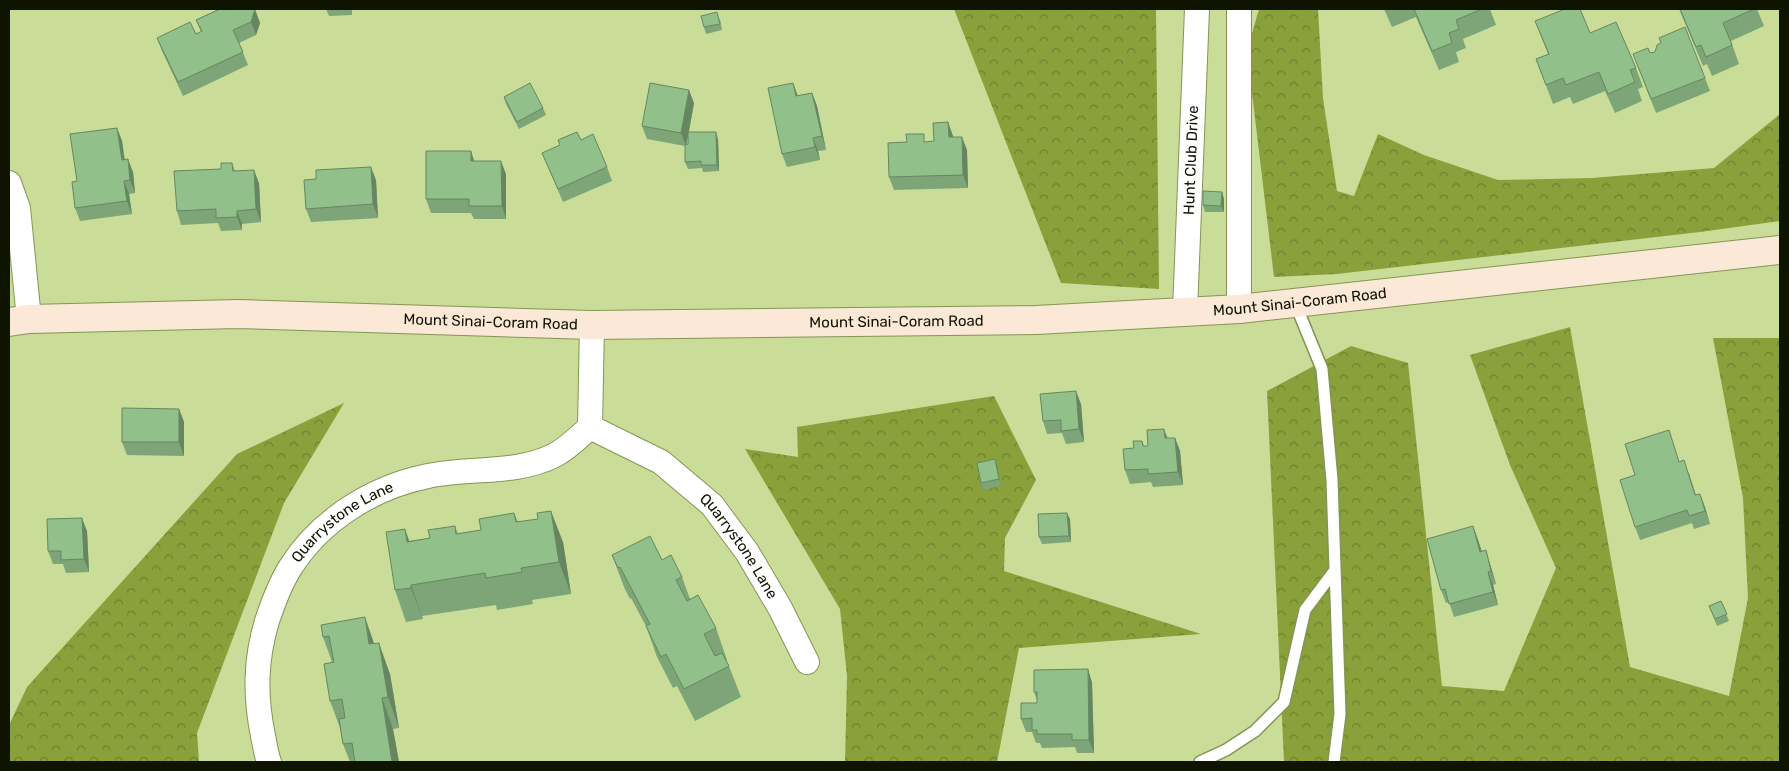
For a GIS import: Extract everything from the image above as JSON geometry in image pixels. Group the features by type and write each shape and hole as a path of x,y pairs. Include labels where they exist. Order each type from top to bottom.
{"main road":[{"name":"Mount Sinai-Coram Road","path":"19,321 238,314 592,325 1036,320 1239,309 1780,250"}],"street":[{"name":"Hunt Club Drive","path":"1185,311 1197,9"},
{"path":"1239,9 1239,309"},
{"path":"9,183 18,208 19,321"},
{"path":"590,427 592,325"},
{"name":"Quarrystone Lane","path":"269,762 260,718 256,680 261,642 274,600 289,569 306,546 326,526 346,511 386,488 429,476 493,470 528,464 554,456 574,442 590,427 661,462 712,505 747,552 780,608 808,662"}],"lane":[{"path":"1295,303 1322,369 1332,480 1340,714 1334,762"},
{"path":"1200,762 1226,750 1255,731 1284,702 1305,610 1335,570"}],"green space":[{"path":"954,9 1156,9 1159,289 1061,283"},
{"path":"1259,9 1318,9 1323,98 1337,191 1354,196 1378,134 1424,155 1498,180 1592,178 1714,168 1780,114 1780,221 1337,274 1274,277 1247,51"},
{"path":"1570,327 1630,667 1729,696 1748,598 1743,498 1713,338 1780,338 1780,762 1284,762 1267,391 1351,346 1408,363 1442,686 1504,691 1556,568 1510,465 1470,355"},
{"path":"994,396 1036,480 1005,538 1004,571 1201,634 1019,648 997,762 845,762 847,676 840,609 745,449 798,457 797,427"},
{"path":"344,403 284,503 197,733 199,762 9,762 9,725 27,687 237,454"}],"building":[{"path":"220,9 255,9 251,22 233,30 243,52 178,82 157,38 190,22 196,34 202,31 196,20"},
{"path":"1414,9 1482,9 1456,20 1459,29 1449,33 1452,43 1432,51"},
{"path":"1565,9 1580,9 1590,33 1616,22 1636,68 1630,70 1635,82 1608,94 1599,72 1566,85 1563,78 1546,85 1536,59 1549,54 1535,21"},
{"path":"1680,9 1754,9 1723,23 1732,45 1706,57 1701,45 1696,47"},
{"path":"717,12 720,24 704,27 701,16"},
{"path":"1685,27 1705,78 1651,99 1633,54 1648,48 1650,53 1655,52 1657,45 1661,43 1659,38"},
{"path":"530,83 543,108 517,122 504,97"},
{"path":"650,83 689,90 681,133 642,126"},
{"path":"793,83 796,96 812,93 822,136 813,138 815,147 782,154 768,88"},
{"path":"948,122 949,137 962,137 963,175 889,177 888,143 907,142 906,134 924,134 924,142 934,141 933,123"},
{"path":"117,128 122,160 128,159 130,180 124,181 127,201 75,208 72,182 77,181 70,134"},
{"path":"577,132 581,140 593,134 607,167 558,189 542,153 560,145 558,140"},
{"path":"688,132 716,132 717,165 701,165 701,161 685,162 685,145 688,144"},
{"path":"426,151 471,151 471,161 501,161 502,206 469,206 469,199 426,199"},
{"path":"221,163 232,163 233,171 254,170 256,209 237,211 237,217 216,218 216,209 177,211 174,171 221,169"},
{"path":"371,167 373,204 306,209 304,180 316,179 316,170"},
{"path":"1203,191 1222,192 1221,206 1203,205"},
{"path":"1076,391 1079,429 1061,431 1061,420 1043,421 1040,394"},
{"path":"122,408 179,409 179,442 122,442"},
{"path":"1164,429 1165,438 1175,438 1178,472 1148,474 1148,469 1125,470 1123,449 1134,448 1133,441 1142,441 1143,446 1148,446 1147,430"},
{"path":"1669,430 1679,462 1684,460 1695,495 1700,494 1705,511 1689,516 1687,510 1635,527 1620,480 1635,475 1625,444"},
{"path":"995,459 999,479 981,483 977,463"},
{"path":"551,511 559,562 521,568 522,572 486,578 485,573 411,585 411,588 395,590 386,532 405,529 407,542 430,538 428,530 455,526 456,534 481,530 479,519 514,513 516,522 538,519 537,513"},
{"path":"1067,513 1069,536 1039,537 1038,514"},
{"path":"82,518 84,559 61,560 61,551 48,551 47,519"},
{"path":"1473,526 1480,552 1486,550 1491,571 1488,572 1493,592 1449,604 1445,589 1441,590 1427,539"},
{"path":"650,536 662,560 671,555 682,577 676,580 687,601 698,595 716,628 704,634 715,656 722,653 729,666 684,689 666,654 661,657 646,626 650,624 612,555"},
{"path":"1721,601 1727,614 1715,619 1709,606"},
{"path":"365,617 369,644 379,643 388,697 382,698 392,762 355,762 352,743 343,744 339,719 345,718 342,699 330,701 324,664 334,662 329,636 323,637 321,625"},
{"path":"1088,669 1089,740 1072,740 1072,734 1037,734 1037,730 1032,730 1032,718 1021,719 1021,703 1037,703 1037,692 1034,692 1034,670"}]}
